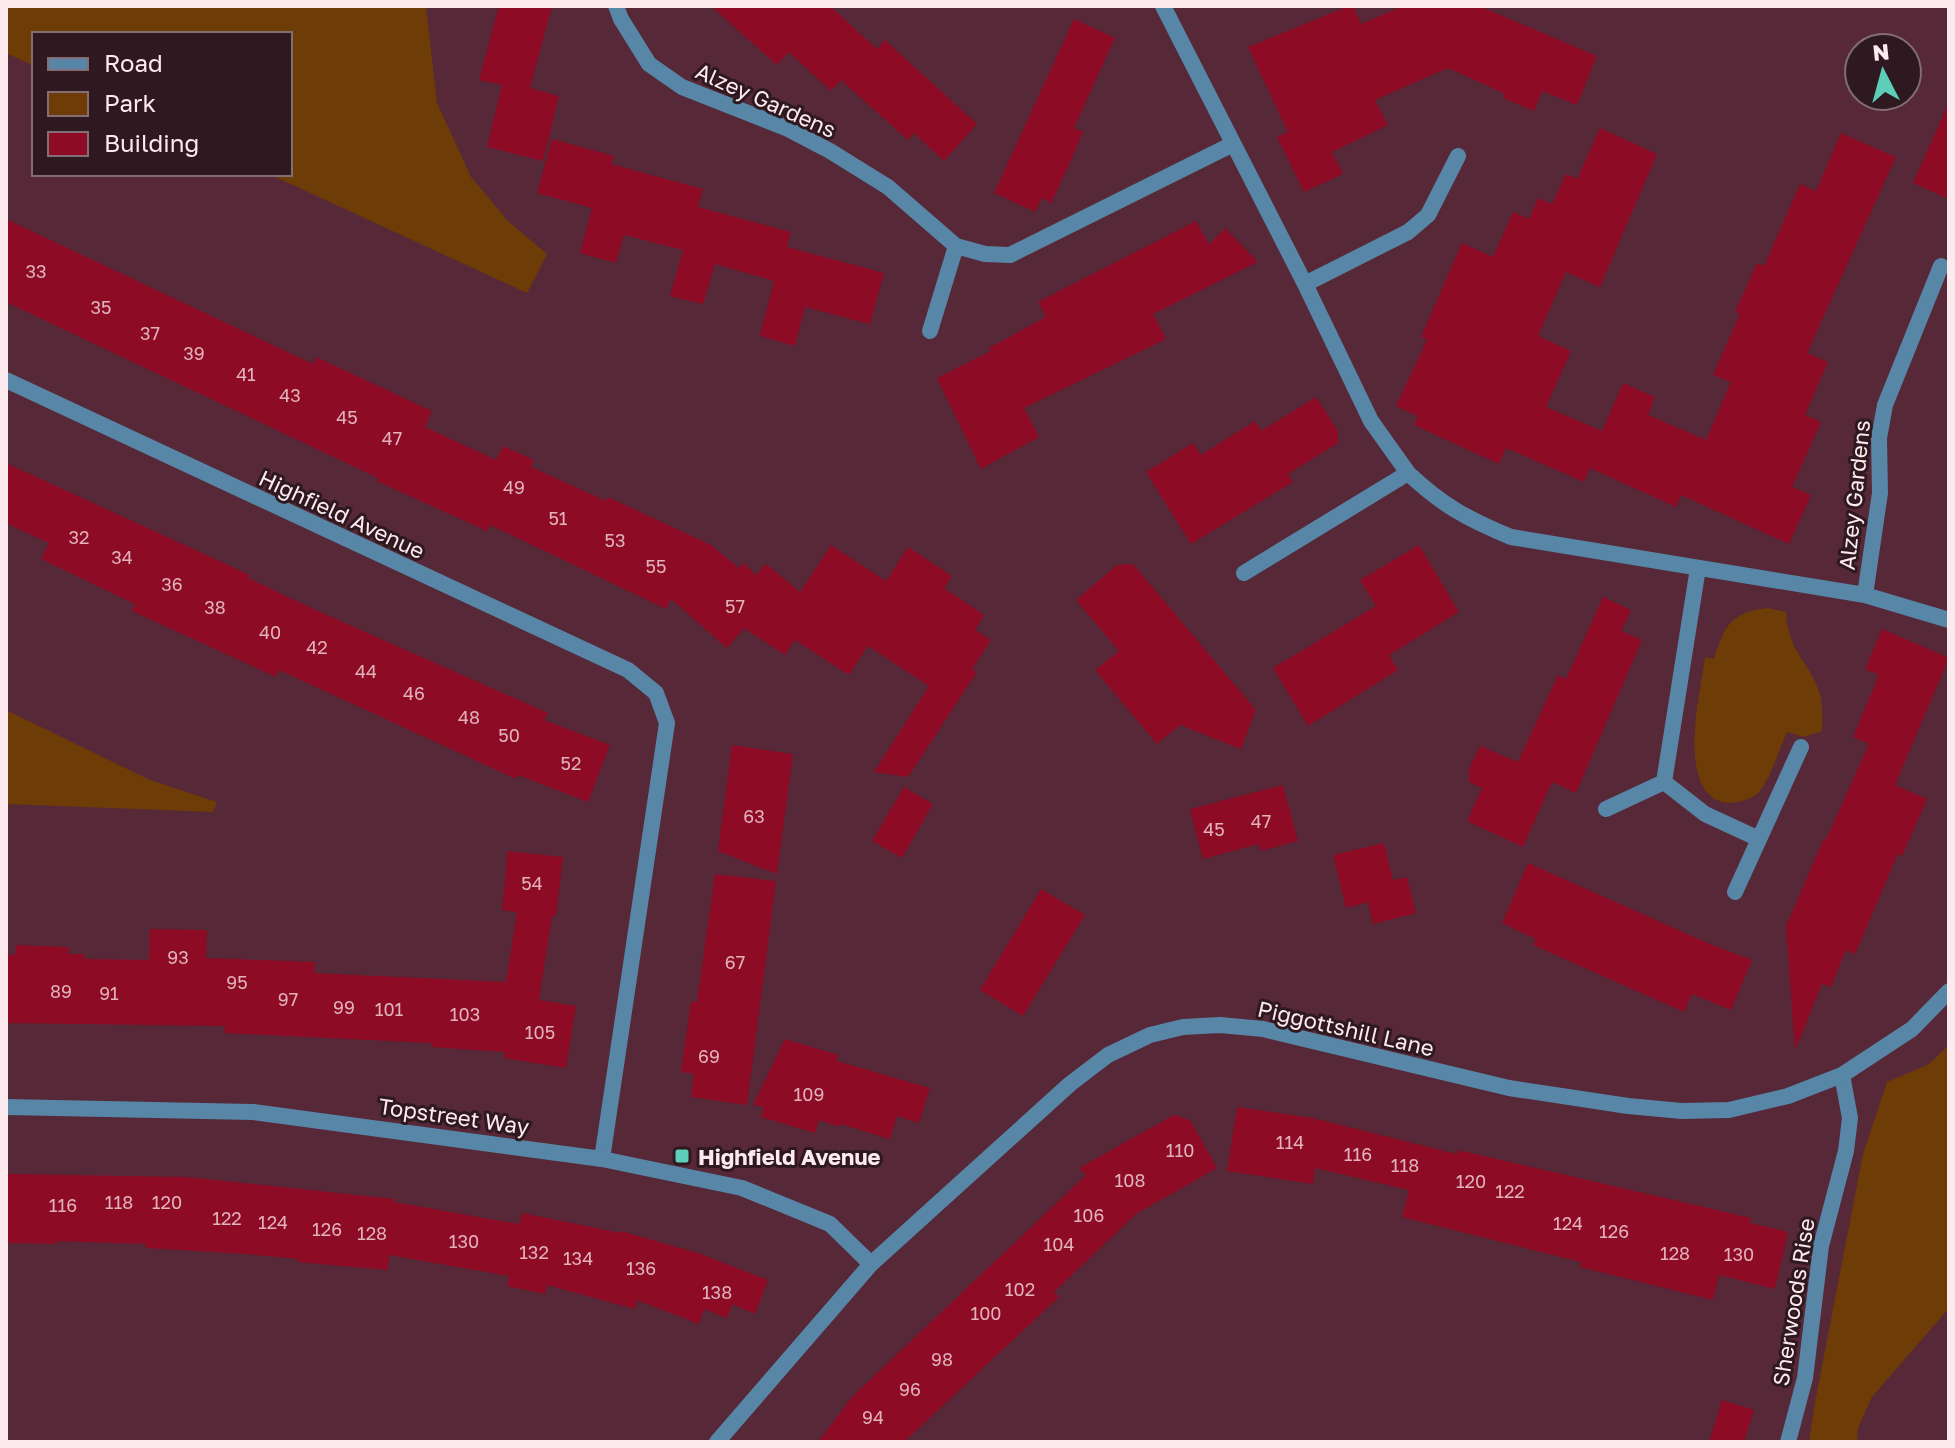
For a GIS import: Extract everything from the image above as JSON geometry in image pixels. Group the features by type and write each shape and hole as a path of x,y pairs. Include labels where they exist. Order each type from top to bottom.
{"street":[{"name":"Alzey Gardens","path":"616,6 649,64 682,87 786,128 830,151 888,187 956,246 985,254 1010,255 1233,144"},
{"name":"Alzey Gardens","path":"1163,6 1371,421 1408,473 1437,500 1471,521 1511,537 1865,595 1949,620"},
{"path":"1305,284 1408,232 1428,215 1458,156"},
{"path":"930,331 956,246"},
{"name":"Alzey Gardens","path":"1865,595 1880,493 1879,438 1885,405 1941,266"},
{"name":"Highfield Avenue","path":"6,380 628,670 656,693 667,723 602,1159"},
{"path":"1244,573 1408,473"},
{"path":"1664,782 1698,568"},
{"path":"1735,892 1801,747"},
{"path":"1606,809 1664,782"},
{"path":"1664,782 1705,814 1759,839"},
{"name":"Piggottshill Lane","path":"717,1442 871,1264 1070,1084 1108,1055 1150,1035 1183,1027 1220,1025 1263,1029 1361,1055 1509,1088 1682,1111 1729,1110 1788,1096 1842,1075 1912,1029 1949,991"},
{"name":"Sherwoods Rise","path":"1788,1442 1805,1378 1821,1246 1846,1151 1850,1118 1842,1075"},
{"name":"Topstreet Way","path":"6,1107 253,1112 602,1159 742,1188 830,1224 871,1264"}],"green space":[{"path":"6,6 426,6 437,103 471,177 509,222 547,254 527,293 273,176 292,176 292,32 32,32 32,65 6,53"},
{"path":"1768,608 1786,612 1795,647 1820,694 1822,731 1804,737 1787,732 1758,793 1742,801 1721,802 1713,798 1702,784 1695,755 1696,718 1705,657 1714,659 1721,638 1737,617"},
{"path":"6,710 150,780 217,802 213,812 6,804"},
{"path":"1949,1045 1949,1308 1872,1397 1858,1428 1857,1442 1809,1442 1863,1154 1887,1082 1929,1064"}],"building":[{"path":"499,6 552,6 530,88 559,96 543,161 487,147 502,85 479,80"},
{"path":"711,6 830,6 877,49 885,40 977,124 944,161 914,133 908,140 841,80 831,91 789,52 777,65"},
{"path":"1353,6 1361,24 1403,6 1479,6 1597,56 1577,105 1542,91 1534,111 1448,68 1375,100 1388,125 1332,152 1343,174 1304,192 1277,137 1288,132 1248,47"},
{"path":"1074,19 1115,38 1074,128 1083,132 1069,165 1051,203 1042,198 1035,212 994,193"},
{"path":"1949,102 1949,199 1913,183"},
{"path":"1600,128 1657,154 1600,287 1566,272 1538,336 1571,351 1546,407 1602,431 1623,383 1655,397 1648,415 1706,440 1731,382 1713,375 1740,314 1735,312 1757,263 1764,266 1800,184 1816,191 1841,133 1896,157 1807,353 1828,362 1805,415 1821,422 1792,487 1811,495 1789,544 1681,495 1676,507 1590,468 1584,482 1506,448 1499,464 1414,425 1418,416 1396,406 1427,340 1421,337 1462,243 1493,257 1513,212 1529,219 1538,198 1552,204 1566,174 1577,179"},
{"path":"552,139 614,156 611,164 703,189 698,207 791,232 787,247 884,273 870,324 805,307 795,346 760,336 774,281 715,264 703,304 670,296 683,250 624,235 616,263 580,253 592,208 537,193"},
{"path":"6,219 313,364 316,357 432,411 425,427 496,460 503,446 534,460 531,467 606,501 608,497 711,545 739,568 743,563 756,575 766,564 800,592 831,545 886,581 908,547 952,576 944,588 984,615 975,630 991,640 972,669 977,672 908,777 874,772 929,686 868,646 849,675 795,640 785,655 744,628 727,648 671,599 666,609 490,525 487,531 6,302"},
{"path":"1196,221 1209,245 1225,228 1258,262 1153,314 1166,339 1024,408 1039,437 981,469 937,378 991,351 989,348 1046,317 1038,302"},
{"path":"1316,397 1338,431 1338,443 1288,474 1293,482 1191,544 1146,472 1193,443 1201,455 1255,421 1261,431"},
{"path":"6,463 250,575 248,578 309,607 548,713 544,720 610,745 588,802 518,775 516,779 279,670 276,677 132,611 135,604 41,559 49,543 6,523"},
{"path":"1419,545 1459,612 1389,655 1398,670 1308,726 1273,668 1376,606 1360,580"},
{"path":"1133,564 1256,710 1241,749 1180,725 1157,744 1095,670 1119,651 1076,600 1117,565"},
{"path":"1603,597 1631,610 1621,631 1642,640 1576,793 1552,782 1523,847 1467,821 1482,788 1469,782 1469,769 1480,746 1518,762 1558,675 1566,679"},
{"path":"1882,629 1949,658 1895,785 1927,799 1902,856 1898,854 1855,954 1846,950 1831,987 1822,984 1795,1051 1786,926 1869,744 1853,737 1879,675 1865,669"},
{"path":"732,745 793,754 777,874 718,851"},
{"path":"1283,785 1298,841 1261,851 1259,844 1203,859 1190,809"},
{"path":"904,787 933,804 902,858 872,841"},
{"path":"1384,843 1393,880 1407,877 1416,913 1373,924 1368,902 1346,908 1333,855"},
{"path":"508,851 563,857 556,916 552,916 539,1000 576,1006 566,1068 504,1058 505,1052 431,1047 432,1043 224,1033 225,1026 6,1023 6,955 15,955 16,945 69,947 68,954 84,954 85,959 149,960 150,929 207,930 206,958 315,962 314,973 506,982 517,912 502,910"},
{"path":"1528,863 1752,960 1731,1010 1692,994 1684,1012 1533,945 1536,939 1502,923"},
{"path":"715,874 776,881 747,1105 691,1097 694,1074 681,1072 691,1002 697,1002"},
{"path":"1041,889 1085,915 1023,1016 980,990"},
{"path":"785,1039 838,1055 837,1061 930,1088 919,1123 897,1116 890,1139 819,1120 815,1133 761,1117 764,1107 753,1105"},
{"path":"1237,1107 1313,1118 1457,1154 1458,1150 1751,1218 1750,1223 1788,1232 1775,1289 1719,1275 1713,1300 1580,1267 1581,1262 1402,1217 1409,1190 1315,1168 1313,1184 1227,1171"},
{"path":"1174,1115 1190,1120 1217,1168 1136,1214 1054,1292 1059,1297 904,1442 818,1442 852,1397 1086,1175 1079,1168"},
{"path":"6,1174 187,1177 395,1199 394,1202 519,1224 522,1213 621,1231 698,1253 768,1280 755,1314 732,1304 727,1318 704,1309 699,1324 637,1300 635,1309 547,1285 545,1294 507,1286 509,1276 389,1255 388,1270 247,1254 146,1248 146,1244 6,1243"},
{"path":"1722,1400 1754,1410 1744,1442 1709,1442"}],"place":[{"name":"Highfield Avenue","path":"682,1156"}]}
